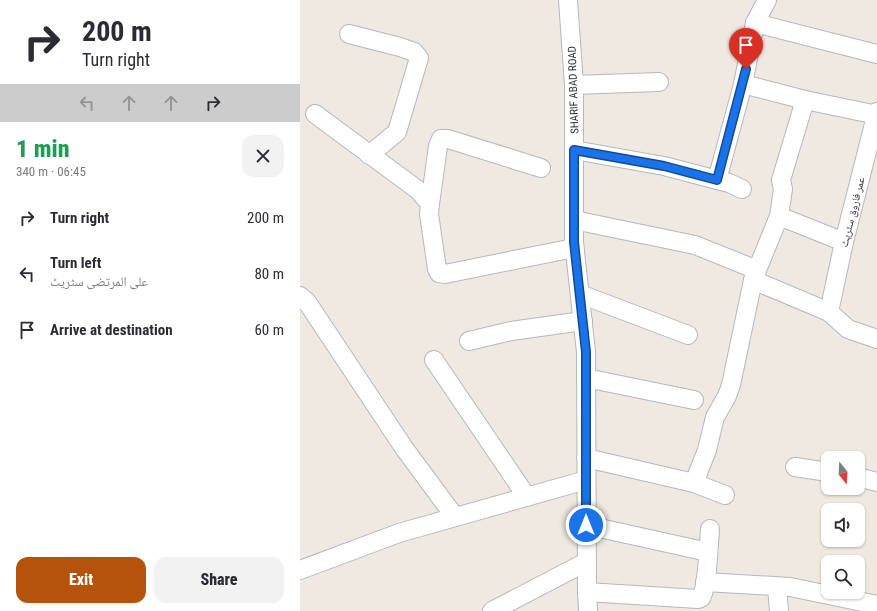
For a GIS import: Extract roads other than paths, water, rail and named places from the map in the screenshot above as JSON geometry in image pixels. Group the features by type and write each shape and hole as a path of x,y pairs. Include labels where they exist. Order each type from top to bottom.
{"street":[{"name":"SHARIF ABAD ROAD","path":"568,0 574,85 574,248 586,352 586,592 588,611"},
{"path":"717,180 743,84 756,23 766,0"},
{"path":"756,23 877,54"},
{"path":"349,34 400,47 414,52 419,58 397,132 369,155"},
{"path":"574,85 659,82"},
{"path":"743,84 805,100 877,114"},
{"path":"694,482 707,450 715,417 727,396 755,275 779,216 783,188 781,180 805,100"},
{"path":"315,114 418,190 430,204"},
{"name":"عمر فاروق سٹریٹ","path":"829,312 844,242 877,114"},
{"path":"541,168 448,139 440,139 430,204 437,269 439,273 445,274 574,248"},
{"path":"574,150 664,166 729,183 742,189"},
{"path":"779,216 844,242"},
{"path":"574,220 695,245 829,312 848,329 877,339"},
{"path":"580,294 688,335"},
{"path":"300,296 307,302 404,448 455,517"},
{"path":"468,341 511,331 583,321"},
{"path":"434,360 526,497"},
{"path":"586,378 694,400"},
{"path":"586,458 694,482 725,495"},
{"path":"795,466 821,471"},
{"path":"865,479 877,482"},
{"path":"300,570 399,533 586,480"},
{"path":"586,525 708,552"},
{"path":"586,592 701,598 703,595 705,582 710,529"},
{"path":"492,611 586,562"},
{"path":"705,582 790,587 877,605"},
{"path":"777,587 779,611"}]}
